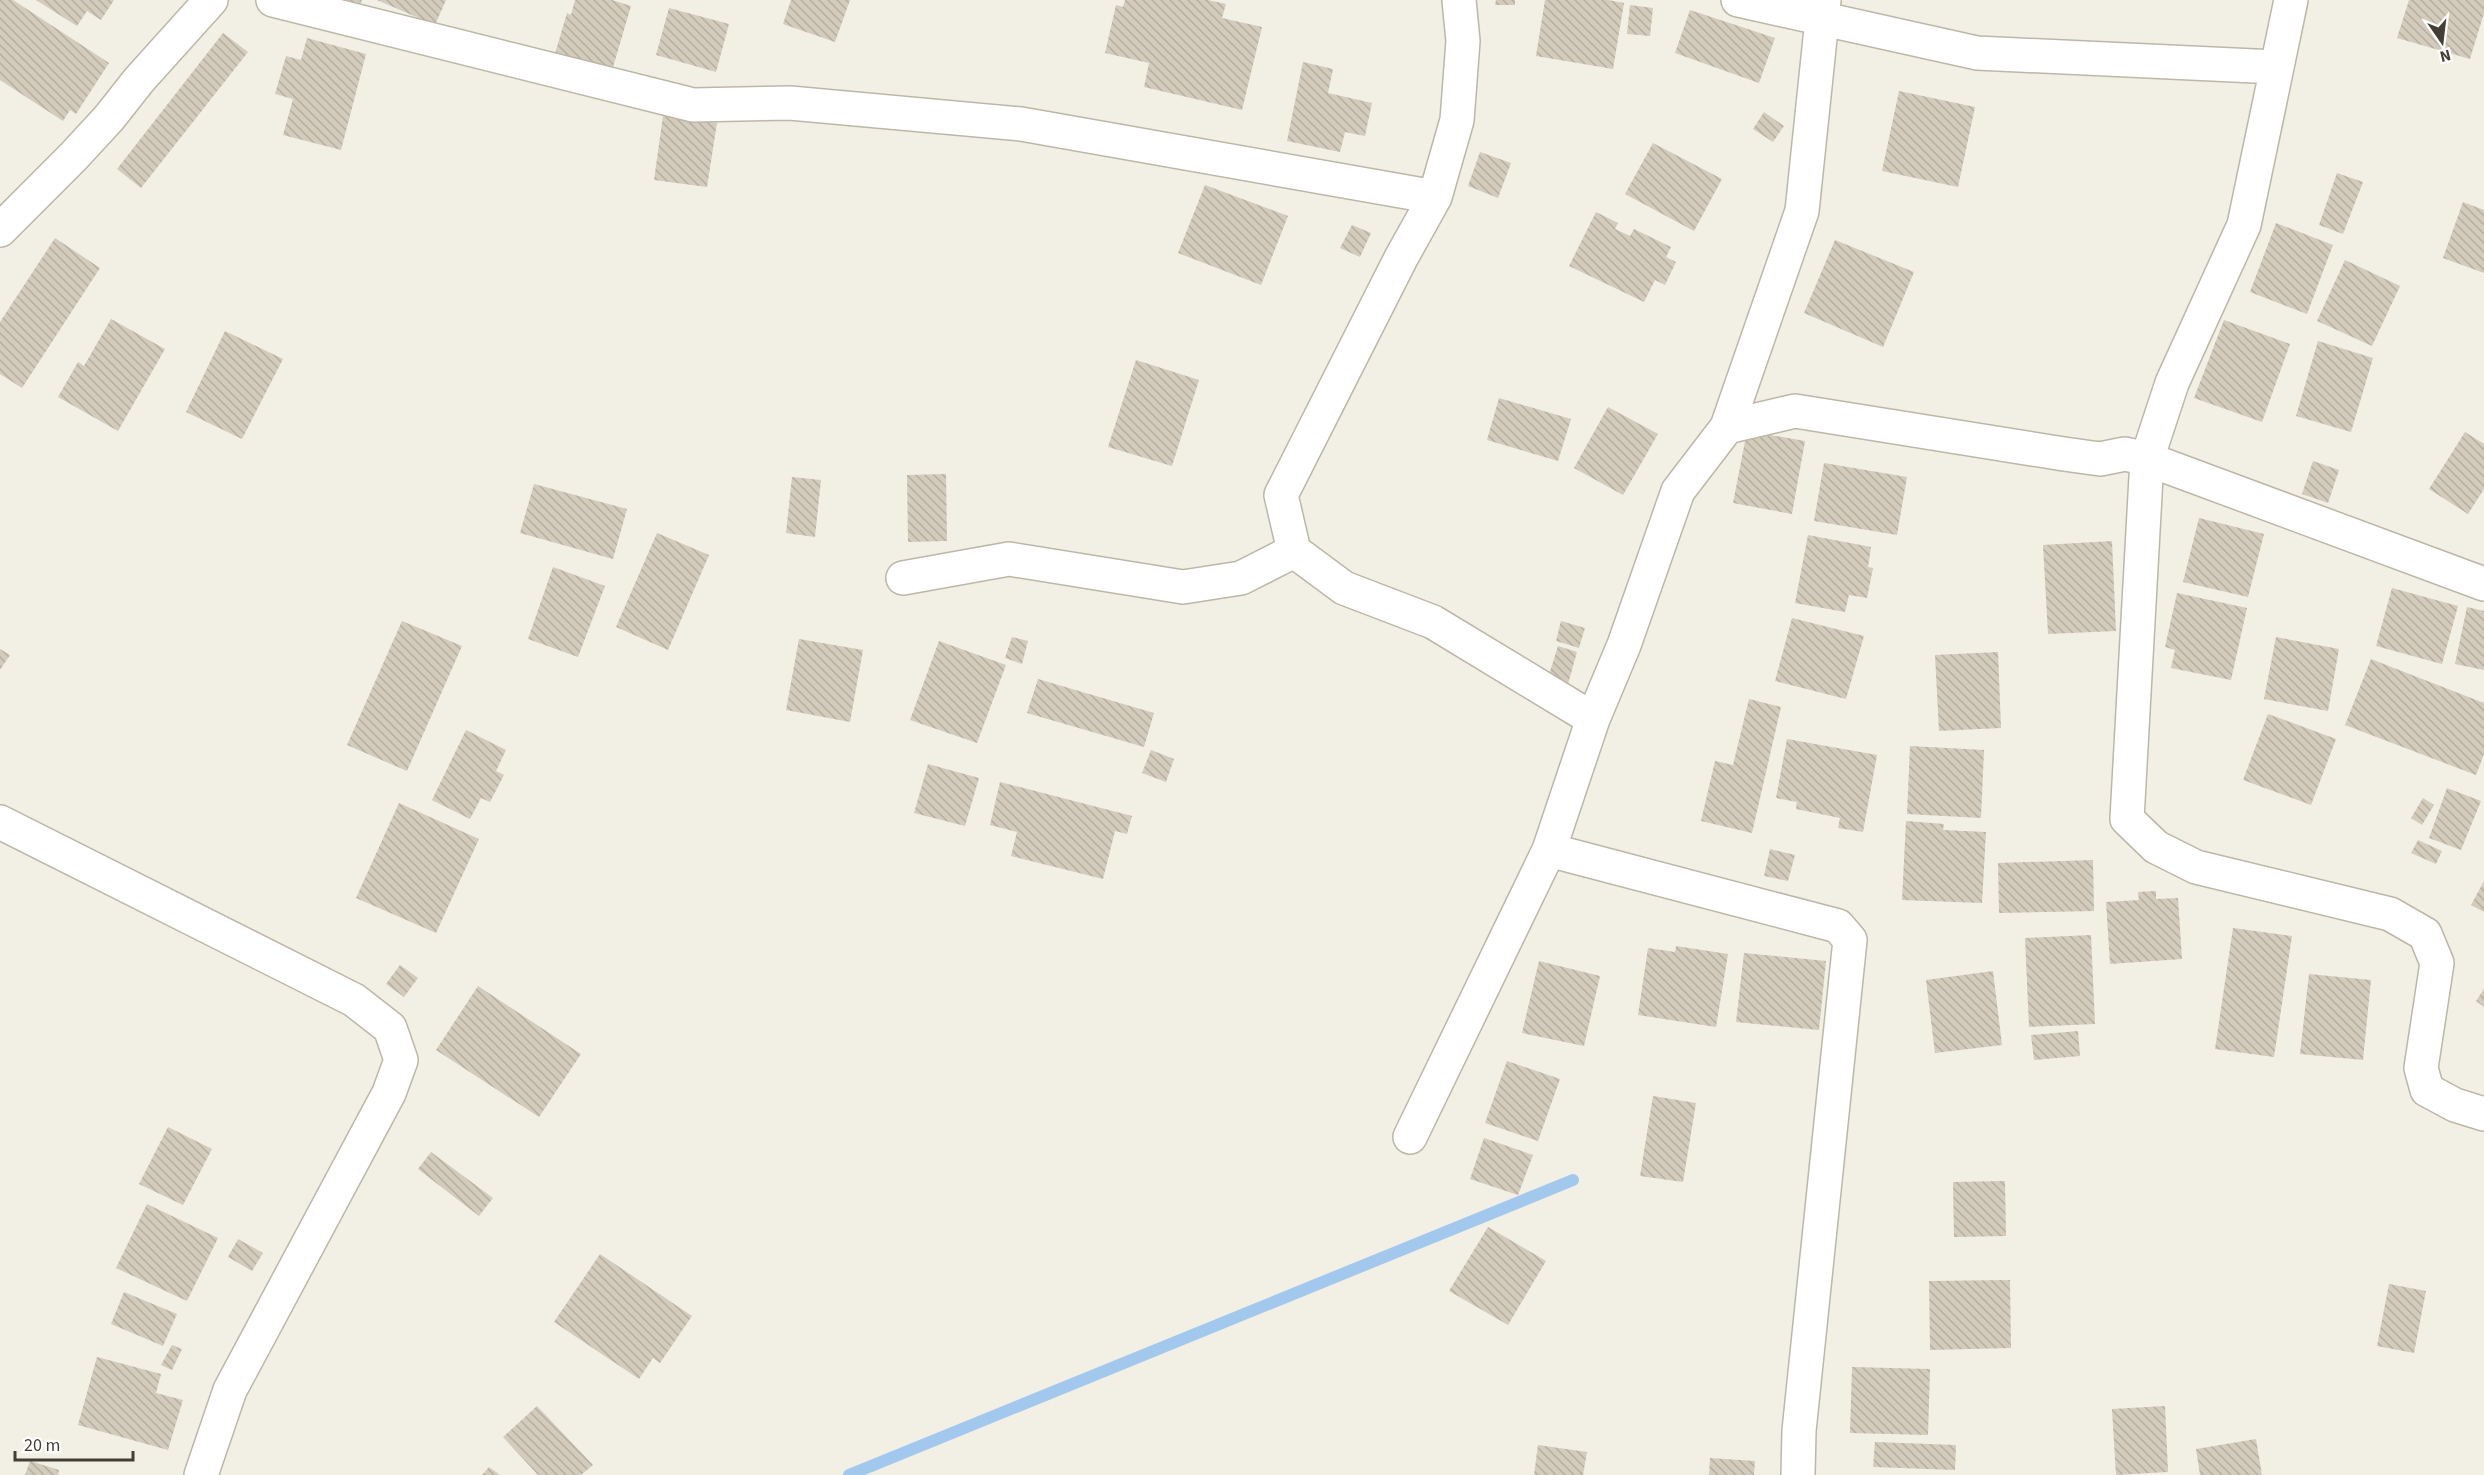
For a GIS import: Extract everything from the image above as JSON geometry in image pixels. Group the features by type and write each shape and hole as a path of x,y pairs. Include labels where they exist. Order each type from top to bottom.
{"street":[{"path":"0,230 94,134 211,0"},
{"path":"273,0 693,105 790,103 1021,123 1435,197"},
{"path":"1459,0 1463,41 1457,120 1435,197 1401,258 1281,495 1294,551 1344,588 1433,622 1593,719"},
{"path":"1738,0 1823,9 1977,53 2276,67"},
{"path":"2292,0 2244,225 2172,383 2147,459 2127,819 2156,847 2196,867 2390,915 2426,934 2437,963 2421,1068 2427,1090 2455,1105 2484,1114"},
{"path":"1410,1137 1549,850 1593,719 1624,645 1678,491 1727,427 1803,211 1823,9"},
{"path":"1727,427 1795,411 2100,459 2125,454 2147,459 2484,585"},
{"path":"903,578 1009,559 1183,587 1241,578 1294,551"},
{"path":"0,822 354,1000 390,1028 401,1060 389,1093 230,1390 201,1475"},
{"path":"1549,850 1838,926 1850,940 1799,1431 1798,1475"}],"building":[{"path":"0,0 13,0 109,63 76,114 70,110 63,121 0,80"},
{"path":"36,0 114,0 101,20 87,11 77,26"},
{"path":"329,0 362,0 357,12"},
{"path":"377,0 446,0 435,25"},
{"path":"575,0 612,0 631,6 611,74 554,57 567,13 571,15"},
{"path":"791,0 850,0 835,42 783,24"},
{"path":"1125,0 1208,0 1226,4 1222,18 1262,27 1242,110 1144,87 1149,63 1105,53 1116,5 1123,7"},
{"path":"1496,0 1515,0 1515,5 1495,5"},
{"path":"1545,0 1608,0 1624,3 1613,69 1536,56"},
{"path":"2409,0 2484,0 2484,13 2470,59 2397,38"},
{"path":"1630,5 1653,8 1650,36 1627,34"},
{"path":"669,8 729,24 716,72 656,55"},
{"path":"1690,10 1775,38 1759,83 1675,53"},
{"path":"223,33 248,52 141,188 117,169"},
{"path":"307,38 366,54 341,150 283,135 293,99 275,94 286,56 301,60"},
{"path":"1303,62 1333,69 1328,93 1372,103 1365,136 1345,132 1340,152 1287,141"},
{"path":"1899,91 1975,107 1958,187 1882,171"},
{"path":"1764,112 1784,126 1773,142 1753,129"},
{"path":"663,116 717,123 707,187 654,180"},
{"path":"1653,143 1722,179 1694,231 1625,194"},
{"path":"1480,152 1511,163 1498,198 1468,186"},
{"path":"2337,173 2363,182 2343,234 2319,225"},
{"path":"1205,185 1288,216 1261,285 1178,253"},
{"path":"2463,202 2484,210 2484,273 2443,258"},
{"path":"1596,212 1618,223 1615,229 1630,236 1634,229 1671,247 1666,257 1676,262 1665,285 1655,280 1644,302 1569,266"},
{"path":"2276,223 2333,245 2307,314 2250,292"},
{"path":"1352,225 1371,233 1360,257 1340,248"},
{"path":"55,238 100,268 22,388 0,374 0,322"},
{"path":"1835,240 1914,272 1883,347 1804,313"},
{"path":"2345,260 2400,286 2372,346 2317,321"},
{"path":"111,319 165,349 118,431 58,397 78,362 84,366"},
{"path":"2224,320 2290,344 2262,422 2194,398"},
{"path":"225,331 283,359 242,439 186,412"},
{"path":"2318,341 2373,358 2351,432 2296,416"},
{"path":"1136,360 1199,380 1172,466 1108,447"},
{"path":"1499,398 1571,419 1558,461 1487,440"},
{"path":"1608,407 1658,434 1623,495 1574,468"},
{"path":"1747,431 1805,441 1792,514 1733,503"},
{"path":"2465,432 2484,444 2484,489 2468,514 2429,489"},
{"path":"2313,461 2339,470 2328,503 2302,494"},
{"path":"1824,463 1907,477 1897,535 1814,521"},
{"path":"946,474 947,541 908,542 907,475"},
{"path":"792,477 821,480 815,537 786,533"},
{"path":"534,484 627,509 613,559 520,533"},
{"path":"2199,518 2264,534 2248,597 2183,582"},
{"path":"657,533 709,555 668,650 616,627"},
{"path":"1808,535 1871,547 1868,567 1873,568 1867,598 1849,595 1845,612 1795,603"},
{"path":"2112,541 2116,631 2048,634 2043,545"},
{"path":"553,567 605,586 578,657 528,639"},
{"path":"2392,588 2458,606 2442,664 2376,646"},
{"path":"2177,593 2247,608 2231,680 2171,668 2175,650 2165,647"},
{"path":"2467,607 2484,611 2484,670 2455,664"},
{"path":"1792,618 1864,636 1846,699 1775,681"},
{"path":"402,621 462,646 407,771 347,745"},
{"path":"1561,621 1585,628 1579,648 1556,641"},
{"path":"1012,637 1028,641 1022,664 1005,658"},
{"path":"2276,637 2339,649 2328,711 2264,699"},
{"path":"799,639 863,650 850,722 786,710"},
{"path":"939,641 1006,665 977,743 910,720"},
{"path":"1558,646 1577,652 1568,684 1548,678"},
{"path":"0,649 10,655 0,670"},
{"path":"1998,652 2001,728 1939,731 1935,655"},
{"path":"2371,659 2484,703 2484,754 2476,775 2345,725"},
{"path":"1038,679 1154,713 1144,747 1027,713"},
{"path":"1749,699 1781,707 1752,833 1701,821 1715,761 1733,765"},
{"path":"2268,714 2336,739 2311,805 2243,780"},
{"path":"466,730 506,750 496,771 504,775 490,802 481,798 470,819 432,800"},
{"path":"1787,739 1877,755 1863,832 1838,828 1840,818 1796,809 1797,802 1776,798"},
{"path":"1910,746 1984,750 1981,818 1907,814"},
{"path":"1151,750 1174,759 1166,782 1142,773"},
{"path":"928,764 979,778 965,826 914,813"},
{"path":"1000,782 1132,816 1127,834 1115,831 1103,879 1011,856 1017,832 990,825"},
{"path":"2447,788 2481,801 2461,850 2429,838"},
{"path":"2423,798 2434,805 2422,825 2411,818"},
{"path":"399,803 479,839 436,933 356,898"},
{"path":"1906,821 1944,824 1943,830 1986,832 1982,903 1902,900"},
{"path":"2418,840 2442,851 2436,864 2411,853"},
{"path":"1770,849 1795,855 1788,881 1764,876"},
{"path":"2093,860 2094,911 1999,913 1998,863"},
{"path":"2484,881 2484,912 2471,905"},
{"path":"2156,891 2156,899 2178,898 2182,959 2110,964 2106,902 2139,900 2138,892"},
{"path":"2233,928 2292,936 2274,1057 2215,1049"},
{"path":"2091,935 2095,1024 2029,1027 2025,938"},
{"path":"1676,946 1728,954 1716,1027 1638,1015 1648,948 1675,952"},
{"path":"1744,953 1826,961 1819,1030 1736,1022"},
{"path":"1539,961 1600,976 1584,1046 1522,1033"},
{"path":"400,965 418,978 404,997 386,984"},
{"path":"1993,971 2002,1045 1935,1053 1926,980"},
{"path":"2309,974 2371,980 2363,1060 2300,1054"},
{"path":"478,986 581,1054 539,1117 436,1050"},
{"path":"2484,989 2484,1007 2476,1001"},
{"path":"2078,1031 2080,1056 2034,1060 2031,1035"},
{"path":"1507,1061 1560,1079 1538,1141 1485,1123"},
{"path":"1653,1096 1696,1103 1683,1182 1640,1176"},
{"path":"168,1127 212,1149 183,1205 139,1184"},
{"path":"1484,1138 1533,1155 1518,1195 1470,1179"},
{"path":"431,1152 493,1198 479,1216 418,1169"},
{"path":"2005,1181 2006,1236 1954,1237 1953,1182"},
{"path":"147,1204 218,1238 187,1301 116,1268"},
{"path":"1488,1227 1546,1261 1508,1325 1449,1291"},
{"path":"238,1239 263,1253 252,1271 228,1257"},
{"path":"600,1254 692,1316 660,1363 653,1358 639,1379 554,1322"},
{"path":"2010,1280 2011,1348 1930,1350 1929,1281"},
{"path":"2389,1284 2426,1291 2414,1353 2377,1346"},
{"path":"124,1292 177,1314 163,1346 111,1324"},
{"path":"172,1345 182,1349 172,1370 161,1365"},
{"path":"97,1357 161,1374 156,1393 183,1400 168,1450 78,1425"},
{"path":"1852,1367 1930,1369 1928,1435 1850,1433"},
{"path":"537,1406 593,1465 581,1475 538,1475 503,1437"},
{"path":"2165,1406 2168,1472 2116,1475 2112,1409"},
{"path":"2256,1439 2262,1475 2200,1475 2196,1449"},
{"path":"1875,1442 1956,1445 1955,1470 1873,1467"},
{"path":"1538,1445 1587,1452 1583,1475 1534,1475"},
{"path":"1710,1458 1755,1461 1754,1475 1709,1475"},
{"path":"30,1461 59,1470 58,1475 25,1475"},
{"path":"489,1467 500,1475 482,1475"}],"waterway":[{"path":"849,1475 1573,1180"}]}
